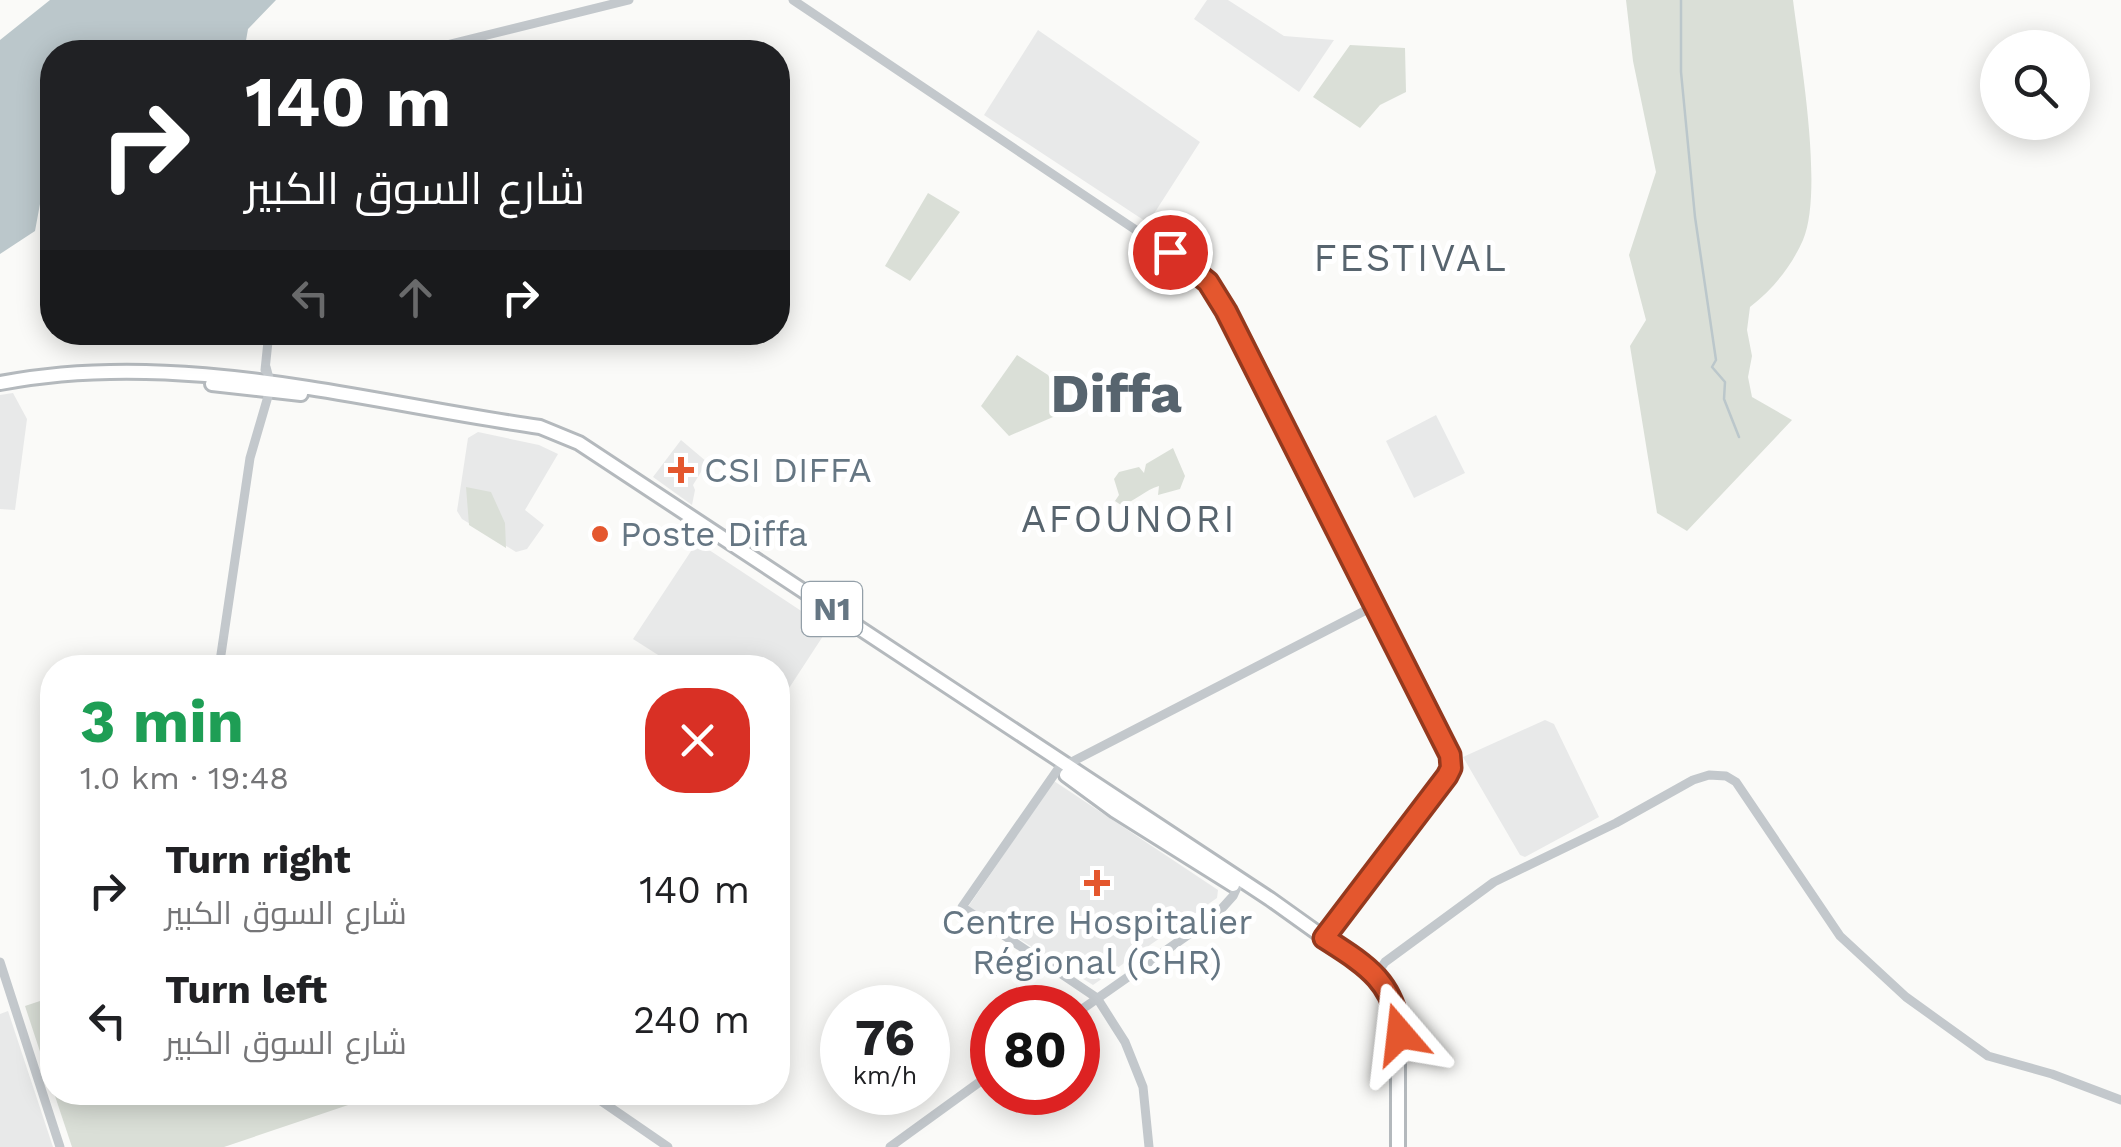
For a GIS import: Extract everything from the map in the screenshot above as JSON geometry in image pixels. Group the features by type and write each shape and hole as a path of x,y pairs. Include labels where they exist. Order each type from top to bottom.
{"highway":[{"name":"N1","path":"0,386 68,380 266,382 328,398 528,433 576,451 1062,767 1115,812 1239,884 1323,940"},
{"path":"1323,940 1374,978 1384,998 1394,1035 1395,1147"}],"street":[{"path":"467,40 629,0"},
{"path":"793,0 1208,282 1448,750 1451,768 1323,940"},
{"path":"220,655 250,458 262,408 268,345"},
{"path":"1079,985 962,906 1062,767 1376,605"},
{"path":"1374,978 1385,962 1494,882 1616,823 1693,780 1708,775 1726,776 1736,782 1840,936 1906,997 1988,1056 2052,1074 2121,1100"},
{"path":"1100,997 1214,916 1239,884"},
{"path":"0,962 40,1085"},
{"path":"1100,1001 1124,1042 1143,1087 1148,1147"},
{"path":"890,1147 970,1090"},
{"path":"46,1105 60,1147"},
{"path":"607,1105 668,1147"}],"shaded area":[{"path":"50,0 276,0 248,29 246,40 40,40 40,204 35,231 0,254 0,40"},
{"path":"1207,0 1228,0 1284,36 1334,40 1299,92 1194,19"},
{"path":"1626,0 1793,0 1805,88 1811,157 1809,218 1803,240 1787,268 1750,307 1747,330 1752,356 1748,377 1752,397 1792,420 1687,531 1657,513 1630,346 1646,320 1629,255 1656,172 1633,61"},
{"path":"1038,30 1200,142 1148,223 984,115"},
{"path":"1350,45 1405,48 1406,92 1380,105 1360,128 1313,97"},
{"path":"928,193 960,212 910,281 885,266"},
{"path":"1017,355 1048,375 1067,411 1009,436 981,406"},
{"path":"13,393 27,419 15,510 0,509 0,395"},
{"path":"1436,415 1465,473 1414,498 1386,441"},
{"path":"478,432 539,445 558,454 525,510 544,525 527,549 516,552 462,519 457,511 468,438"},
{"name":"CSI DIFFA","path":"681,440 707,462 693,485 692,505 653,477"},
{"path":"1173,448 1185,476 1180,489 1158,495 1159,486 1121,505 1115,501 1119,495 1114,479 1119,472 1139,467 1144,473 1146,464"},
{"path":"466,487 491,492 505,523 506,548 469,525"},
{"path":"697,542 824,626 825,633 790,687 790,655 658,655 633,639"},
{"path":"1545,720 1554,724 1599,817 1525,857 1520,855 1463,757"},
{"name":"Centre Hospitalier Régional (CHR)","path":"1054,781 1218,890 1217,898 1093,985 968,907"},
{"path":"40,1001 40,1052 25,1006"},
{"path":"8,1011 53,1147 0,1147 0,1014"},
{"path":"58,1105 348,1105 224,1147 72,1147"}],"waterway":[{"path":"1681,0 1681,72 1695,217 1716,360 1712,367 1725,382 1724,399 1739,437"}],"place":[{"name":"CSI DIFFA","path":"681,470"},
{"name":"Poste Diffa","path":"600,534"},
{"name":"Centre Hospitalier Régional (CHR)","path":"1097,883"}],"district":[{"name":"FESTIVAL","path":"1411,258"},
{"name":"Diffa","path":"1116,393"},
{"name":"AFOUNORI","path":"1129,519"}],"route":[{"path":"1170,252 1208,282 1226,311 1450,755 1447,776 1324,938 1381,980 1392,997 1400,1034"}]}
